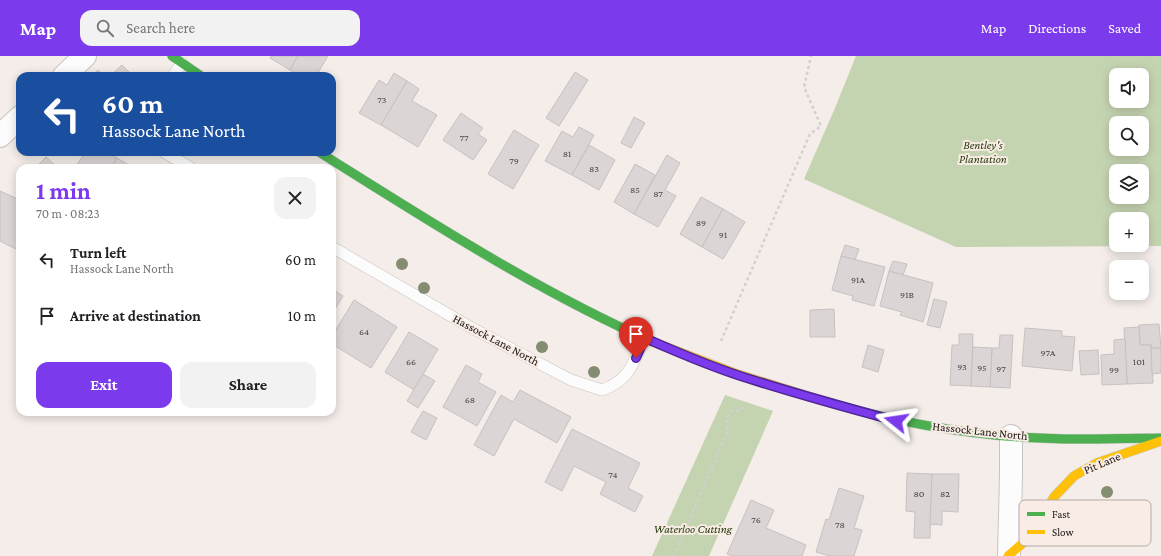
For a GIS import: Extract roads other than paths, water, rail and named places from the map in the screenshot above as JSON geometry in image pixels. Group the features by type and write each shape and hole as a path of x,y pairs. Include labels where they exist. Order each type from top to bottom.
{"main road":[{"path":"172,56 195,72"},
{"name":"Hassock Lane North","path":"325,156 519,273 580,306 645,338 710,366 809,397 896,421 962,432 1074,439 1161,438"},
{"name":"Pit Lane","path":"1052,500 1074,476 1097,463 1161,441"},
{"name":"Pit Lane","path":"1008,556 1019,546"}],"street":[{"path":"68,72 85,56"},
{"path":"0,136 16,121"},
{"name":"Pit Lane","path":"1008,556 1011,436"}],"lane":[{"path":"176,72 182,63"},
{"path":"171,156 184,164"},
{"name":"Hassock Lane North","path":"336,249 470,327 571,380 602,390 619,382 627,375 645,338"}],"park label":[{"name":"Bentley's Plantation","path":"983,152"},
{"name":"Waterloo Cutting","path":"693,529"}]}
